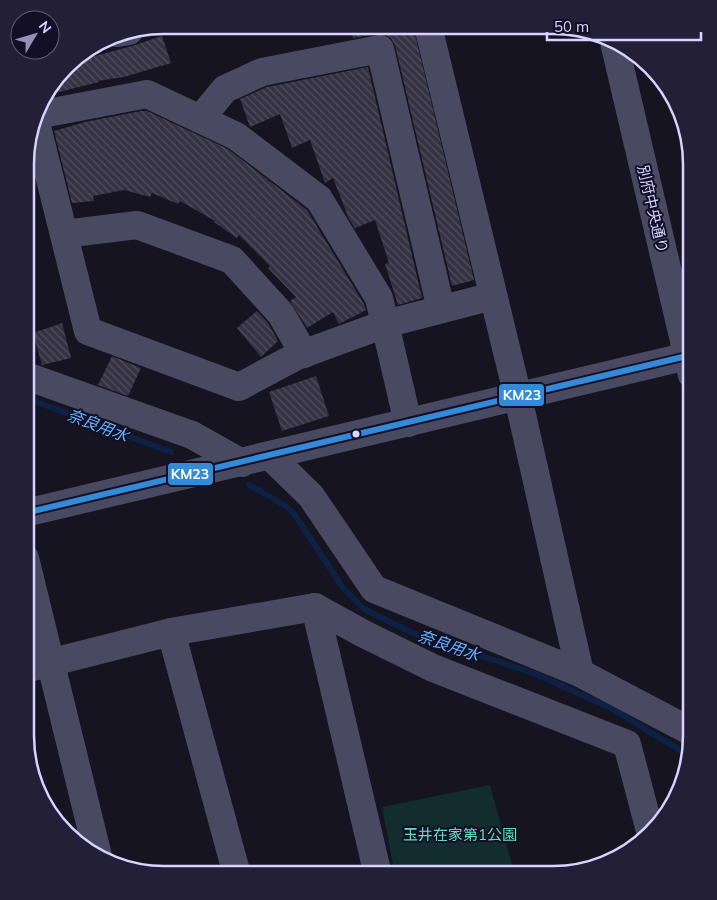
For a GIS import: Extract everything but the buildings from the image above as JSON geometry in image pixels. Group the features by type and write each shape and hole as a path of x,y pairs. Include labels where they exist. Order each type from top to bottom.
{"street":[{"path":"430,34 518,397 580,673"},
{"path":"200,119 225,89 262,72 380,49 440,309"},
{"name":"別府中央通り","path":"616,50 683,333"},
{"path":"45,113 146,94 236,136 319,199 379,298 408,423"},
{"path":"38,131 88,331 238,387 304,354 385,324 493,296"},
{"path":"64,234 137,226 232,260 281,314 304,354"},
{"path":"34,511 518,397 683,363"},
{"path":"34,375 192,435 242,463"},
{"path":"270,456 311,496 374,589 580,673 683,727"},
{"path":"37,666 171,632 315,607 362,633 433,668 627,744 648,825"},
{"path":"315,607 376,866"},
{"path":"171,632 235,866"},
{"path":"34,639 37,666 95,846"}],"green space":[{"name":"玉井在家第1公園","path":"490,785 512,866 393,866 382,807"}],"waterway":[{"name":"奈良用水","path":"34,401 171,452"},
{"name":"奈良用水","path":"249,485 286,506 295,515 343,588 364,609 413,633 533,673 611,708 682,751"}],"transit line":[{"name":"KM23","path":"34,511 683,357"}]}
